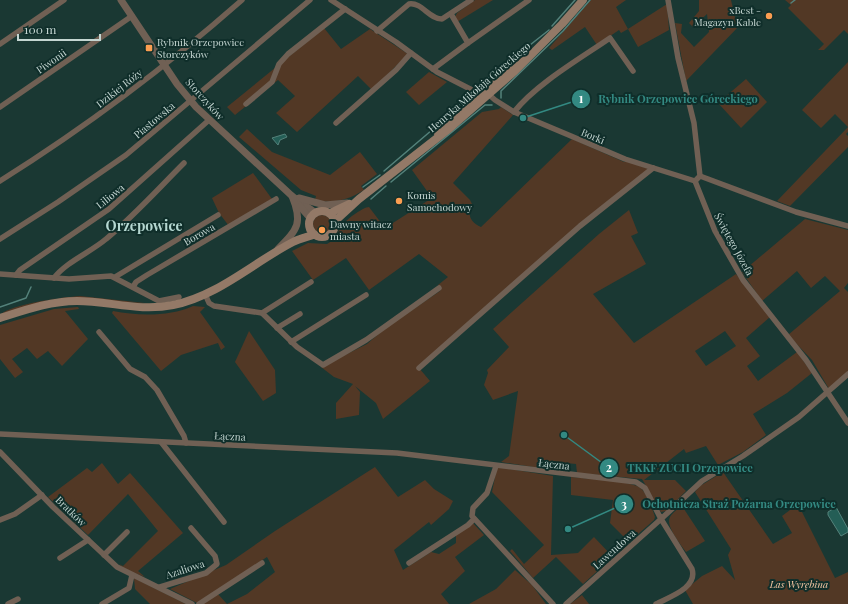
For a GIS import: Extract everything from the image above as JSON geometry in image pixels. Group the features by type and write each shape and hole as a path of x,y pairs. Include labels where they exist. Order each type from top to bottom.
{"main road":[{"name":"Henryka Mikołaja Góreckiego","path":"335,221 358,199 386,179 426,145 446,123 484,95 545,41 566,21 583,0"},
{"name":"Henryka Mikołaja Góreckiego","path":"330,214 358,199"},
{"path":"0,318 36,306 58,302 86,301 152,308 172,305 204,294 295,241 313,235 323,238 330,235 334,229 335,221 330,214 323,211 311,219 295,241"},
{"path":"311,219 313,235"}],"street":[{"path":"0,44 64,0"},
{"name":"Storczyków","path":"121,0 164,65 191,101 209,120 292,196 311,219"},
{"name":"Dzikiej Róży","path":"0,181 104,112 164,65 242,0"},
{"name":"Piastowska","path":"0,239 58,202 126,155 310,0"},
{"name":"Borki","path":"331,0 433,69 514,112 625,159 695,181"},
{"path":"377,31 381,26 411,3 419,5 439,19 451,14 471,0"},
{"path":"433,69 529,0"},
{"path":"668,0 678,58 694,123 700,176"},
{"path":"246,104 272,82 282,61 345,10"},
{"path":"451,14 468,43"},
{"name":"Piwonii","path":"0,107 132,16"},
{"path":"514,112 519,105 549,80 610,38 633,71"},
{"path":"336,123 396,70 411,53"},
{"name":"Liliowa","path":"16,275 20,270 114,205 209,120"},
{"path":"54,278 63,268 80,259 114,233 184,163"},
{"path":"420,368 580,226 653,168"},
{"path":"695,181 700,176"},
{"path":"700,176 796,212 848,226"},
{"name":"Świętego Józefa","path":"695,181 715,231 743,280 806,360 848,423"},
{"path":"292,196 325,205 349,203"},
{"path":"274,253 292,234 297,226 298,210 292,196"},
{"name":"Borowa","path":"133,287 136,282 147,275 276,199"},
{"name":"Borowa","path":"115,277 218,215"},
{"path":"0,274 79,279 107,276 115,277 159,301 179,297"},
{"path":"262,313 311,282"},
{"path":"204,294 213,306 262,313 291,342 323,365 366,340 439,288"},
{"path":"291,342 366,295"},
{"path":"277,328 300,314"},
{"path":"99,332 130,369 145,377 157,390 184,436 186,443"},
{"path":"656,604 689,585 694,576 692,570 661,519 702,481 743,456 800,417 848,374"},
{"name":"Łączna","path":"0,434 397,453 638,483 645,488 661,519"},
{"path":"161,442 224,522"},
{"name":"Bratków","path":"0,452 42,495 117,567 192,604"},
{"path":"496,466 488,493 472,510 474,519 553,604"},
{"name":"Bratków","path":"0,520 20,512 42,495"},
{"path":"409,563 468,525 474,519"},
{"name":"Lawendowa","path":"566,604 661,519"},
{"name":"Azaliowa","path":"160,587 206,573 217,564 217,559 214,554 191,528"},
{"path":"104,555 127,532"},
{"name":"Bratków","path":"60,558 88,540"},
{"path":"199,604 262,563"},
{"path":"102,604 129,588 132,575"},
{"path":"8,604 18,599"}],"green space":[{"path":"475,0 493,0 457,22 455,17 457,13"},
{"path":"591,0 626,0 616,7 628,29 621,33 619,30 597,45 585,27 552,50 549,48"},
{"path":"699,0 731,0 736,22 740,25 686,81 675,23 682,24 681,33 694,47 709,32 707,14 693,27 689,23 699,11"},
{"path":"785,0 848,0 848,34 844,30 824,50 818,50 824,44 788,8 791,5"},
{"path":"667,4 669,30 638,47 628,29"},
{"path":"324,28 341,49 370,29 408,54 372,90 358,76 297,132 276,113 295,96 278,80 235,115 227,107"},
{"path":"848,62 848,127 835,114 821,128 802,110"},
{"path":"429,72 447,82 419,105 406,92"},
{"path":"746,79 767,102 741,128 718,103"},
{"path":"501,107 513,115 453,183 470,200 472,204 470,208 470,218 474,223 481,227 572,139 624,162 626,161 649,169 419,368 430,381 383,419 376,403 355,386 360,392 359,415 336,419 336,403 353,384 334,377 321,367 367,344 383,330 440,291 441,288 438,285 448,277 419,254 369,290 346,258 313,280 292,251 308,243 327,244 334,239 346,221 366,208 369,207 385,228 432,198 412,170 482,112 499,109"},
{"path":"848,127 848,132 846,134 848,136 848,147 790,206 777,201"},
{"path":"247,129 272,152 330,175 360,152 377,174 361,186 364,190 346,199 328,202 315,200 316,196 301,190 239,137"},
{"path":"253,173 272,199 229,226 219,213 212,198"},
{"path":"629,210 638,233 631,236 646,264 593,294 634,343 736,274 770,317 746,338 760,356 747,366 758,381 797,352 812,373 787,393 753,414 766,435 743,452 718,465 706,446 686,453 684,449 644,480 675,480 686,491 666,511 661,512 642,479 577,473 576,464 566,463 565,472 501,462 509,456 518,391 493,400 484,385 488,373 487,370 509,347 493,329 599,234","holes":["725,331 736,346 706,366 695,351"]},
{"path":"322,215 328,218 331,224 328,230 322,233 316,230 313,224 316,218"},
{"path":"805,219 848,230 848,283 844,288 848,292 848,372 829,389 812,360 788,335 840,291 825,276 811,288 797,271 762,301 742,272"},
{"path":"80,296 154,304 65,298 57,299"},
{"path":"48,300 0,315 6,311 26,304"},
{"path":"193,306 205,307 200,312 225,347 221,350 218,343 181,355 161,371 112,313 113,311 143,315 164,314 184,310"},
{"path":"78,307 79,309 65,311 88,339 62,366 48,351 37,359 27,348 12,359 23,372 15,378 0,359 0,325 54,309"},
{"path":"249,331 275,370 276,393 263,401 235,362"},
{"path":"102,463 118,484 130,473 183,533 138,571 145,577 126,570 119,564 123,566 158,531 128,494 88,535 48,497 87,468 92,472"},
{"path":"375,467 398,497 425,480 434,489 453,501 449,509 431,525 429,522 394,550 403,570 431,552 439,554 456,543 456,535 473,523 484,535 455,557 465,571 441,594 449,604 227,604 247,594 275,572 267,557 197,603 170,589 226,565 275,531"},
{"path":"497,467 553,476 551,555 578,553 594,537 613,557 583,584 556,557 533,578 510,551 512,549 524,564 544,545 492,492"},
{"name":"Las Wyrębina","path":"723,472 773,544 792,533 782,516 798,504 835,578 848,572 848,604 693,604 685,590 702,576 722,566 735,580 728,555 731,549 695,492 700,486"},
{"path":"571,477 616,481 639,487 649,500 655,517 654,520 629,542 610,523 613,500 571,495"},
{"path":"682,506 705,541 686,552 674,535 669,521 672,514"},
{"path":"515,570 532,585 546,604 469,604 496,589"},
{"path":"134,578 186,604 150,604 135,589"},
{"path":"217,593 227,604 200,604"},
{"path":"582,595 589,604 570,604"}],"shaded area":[{"path":"285,134 287,137 280,140 278,145 272,138"},
{"path":"836,507 848,529 848,532 841,536 828,515 828,512"}],"waterway":[{"path":"552,26 575,0"},
{"path":"501,98 501,91 563,31 590,0"},
{"path":"791,3 795,0"},
{"path":"478,86 549,30"},
{"path":"384,171 446,118 466,99 468,94"},
{"path":"391,182 485,105 492,105"},
{"path":"363,187 380,175"},
{"path":"371,199 386,186"},
{"path":"0,307 26,298 31,287"}],"place":[{"name":"xBest - Magazyn Kable","path":"769,16"},
{"name":"Rybnik Orzepowice Storczyków","path":"149,48"},
{"name":"Rybnik Orzepowice Góreckiego","path":"523,118"},
{"name":"Komis Samochodowy","path":"399,201"},
{"name":"Dawny witacz miasta","path":"322,230"},
{"name":"TKKF ZUCH Orzepowice","path":"564,435"},
{"name":"Ochotnicza Straż Pożarna Orzepowice","path":"568,529"}],"district":[{"name":"Orzepowice","path":"144,226"}]}
